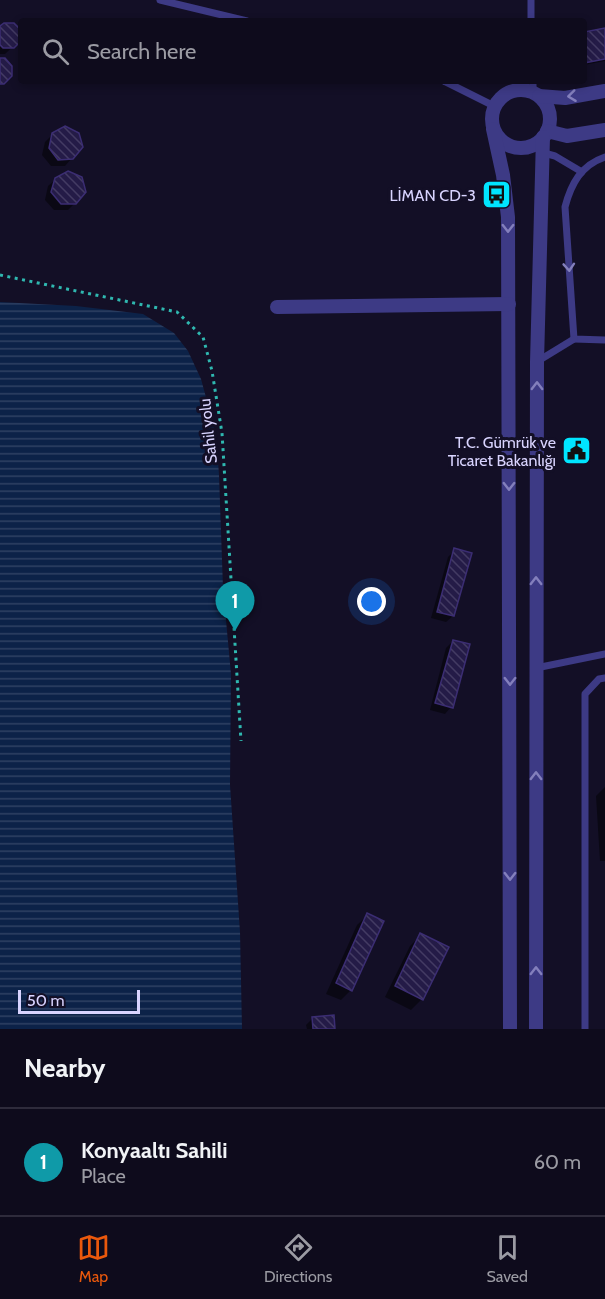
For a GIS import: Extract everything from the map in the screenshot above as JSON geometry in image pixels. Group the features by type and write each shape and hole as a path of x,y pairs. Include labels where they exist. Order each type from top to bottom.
{"street":[{"path":"535,90 550,112 545,134 540,208 537,362 536,1024 510,1024 508,217 492,114 499,99 515,90 535,90 566,98 605,91"},
{"path":"493,129 504,143 520,148 537,143 545,134"},
{"path":"545,134 567,136 605,130"},
{"path":"277,307 509,304"}],"lane":[{"path":"160,0 235,18"},
{"path":"531,0 531,18"},
{"path":"450,84 494,106"},
{"path":"544,153 555,156 582,172"},
{"path":"574,339 565,207 570,187 582,172 596,160 605,157"},
{"path":"537,362 574,339 605,340"},
{"path":"536,668 605,654"},
{"path":"585,1029 585,694 599,679 605,678"}],"path":[{"name":"Sahil yolu","path":"0,274 177,312 203,337 212,371 222,433 241,741"}],"water":[{"path":"0,302 76,306 143,314 174,333 188,351 201,379 216,434 219,475 223,588 231,674 230,785 240,932 242,1029 0,1029"}],"building":[{"path":"4,23 14,23 18,27 18,44 14,48 3,48 0,45 0,26"},
{"path":"605,28 605,59 587,62 587,31"},
{"path":"0,58 5,58 12,66 12,76 4,84 0,84"},
{"path":"65,126 79,133 83,147 73,159 58,160 49,148 52,133"},
{"path":"68,171 82,177 86,192 76,204 61,204 51,192 55,178"},
{"path":"454,548 472,553 454,616 437,612"},
{"path":"453,640 470,644 453,708 435,703"},
{"path":"367,913 384,921 352,991 336,983"},
{"path":"420,933 449,947 423,1000 395,986"},
{"path":"334,1015 335,1029 313,1029 312,1017"}],"place":[{"name":"LİMAN CD-3","path":"497,195"},
{"name":"T.C. Gümrük ve Ticaret Bakanlığı","path":"577,451"},
{"name":"Konyaaltı Sahili","path":"235,631"}]}
